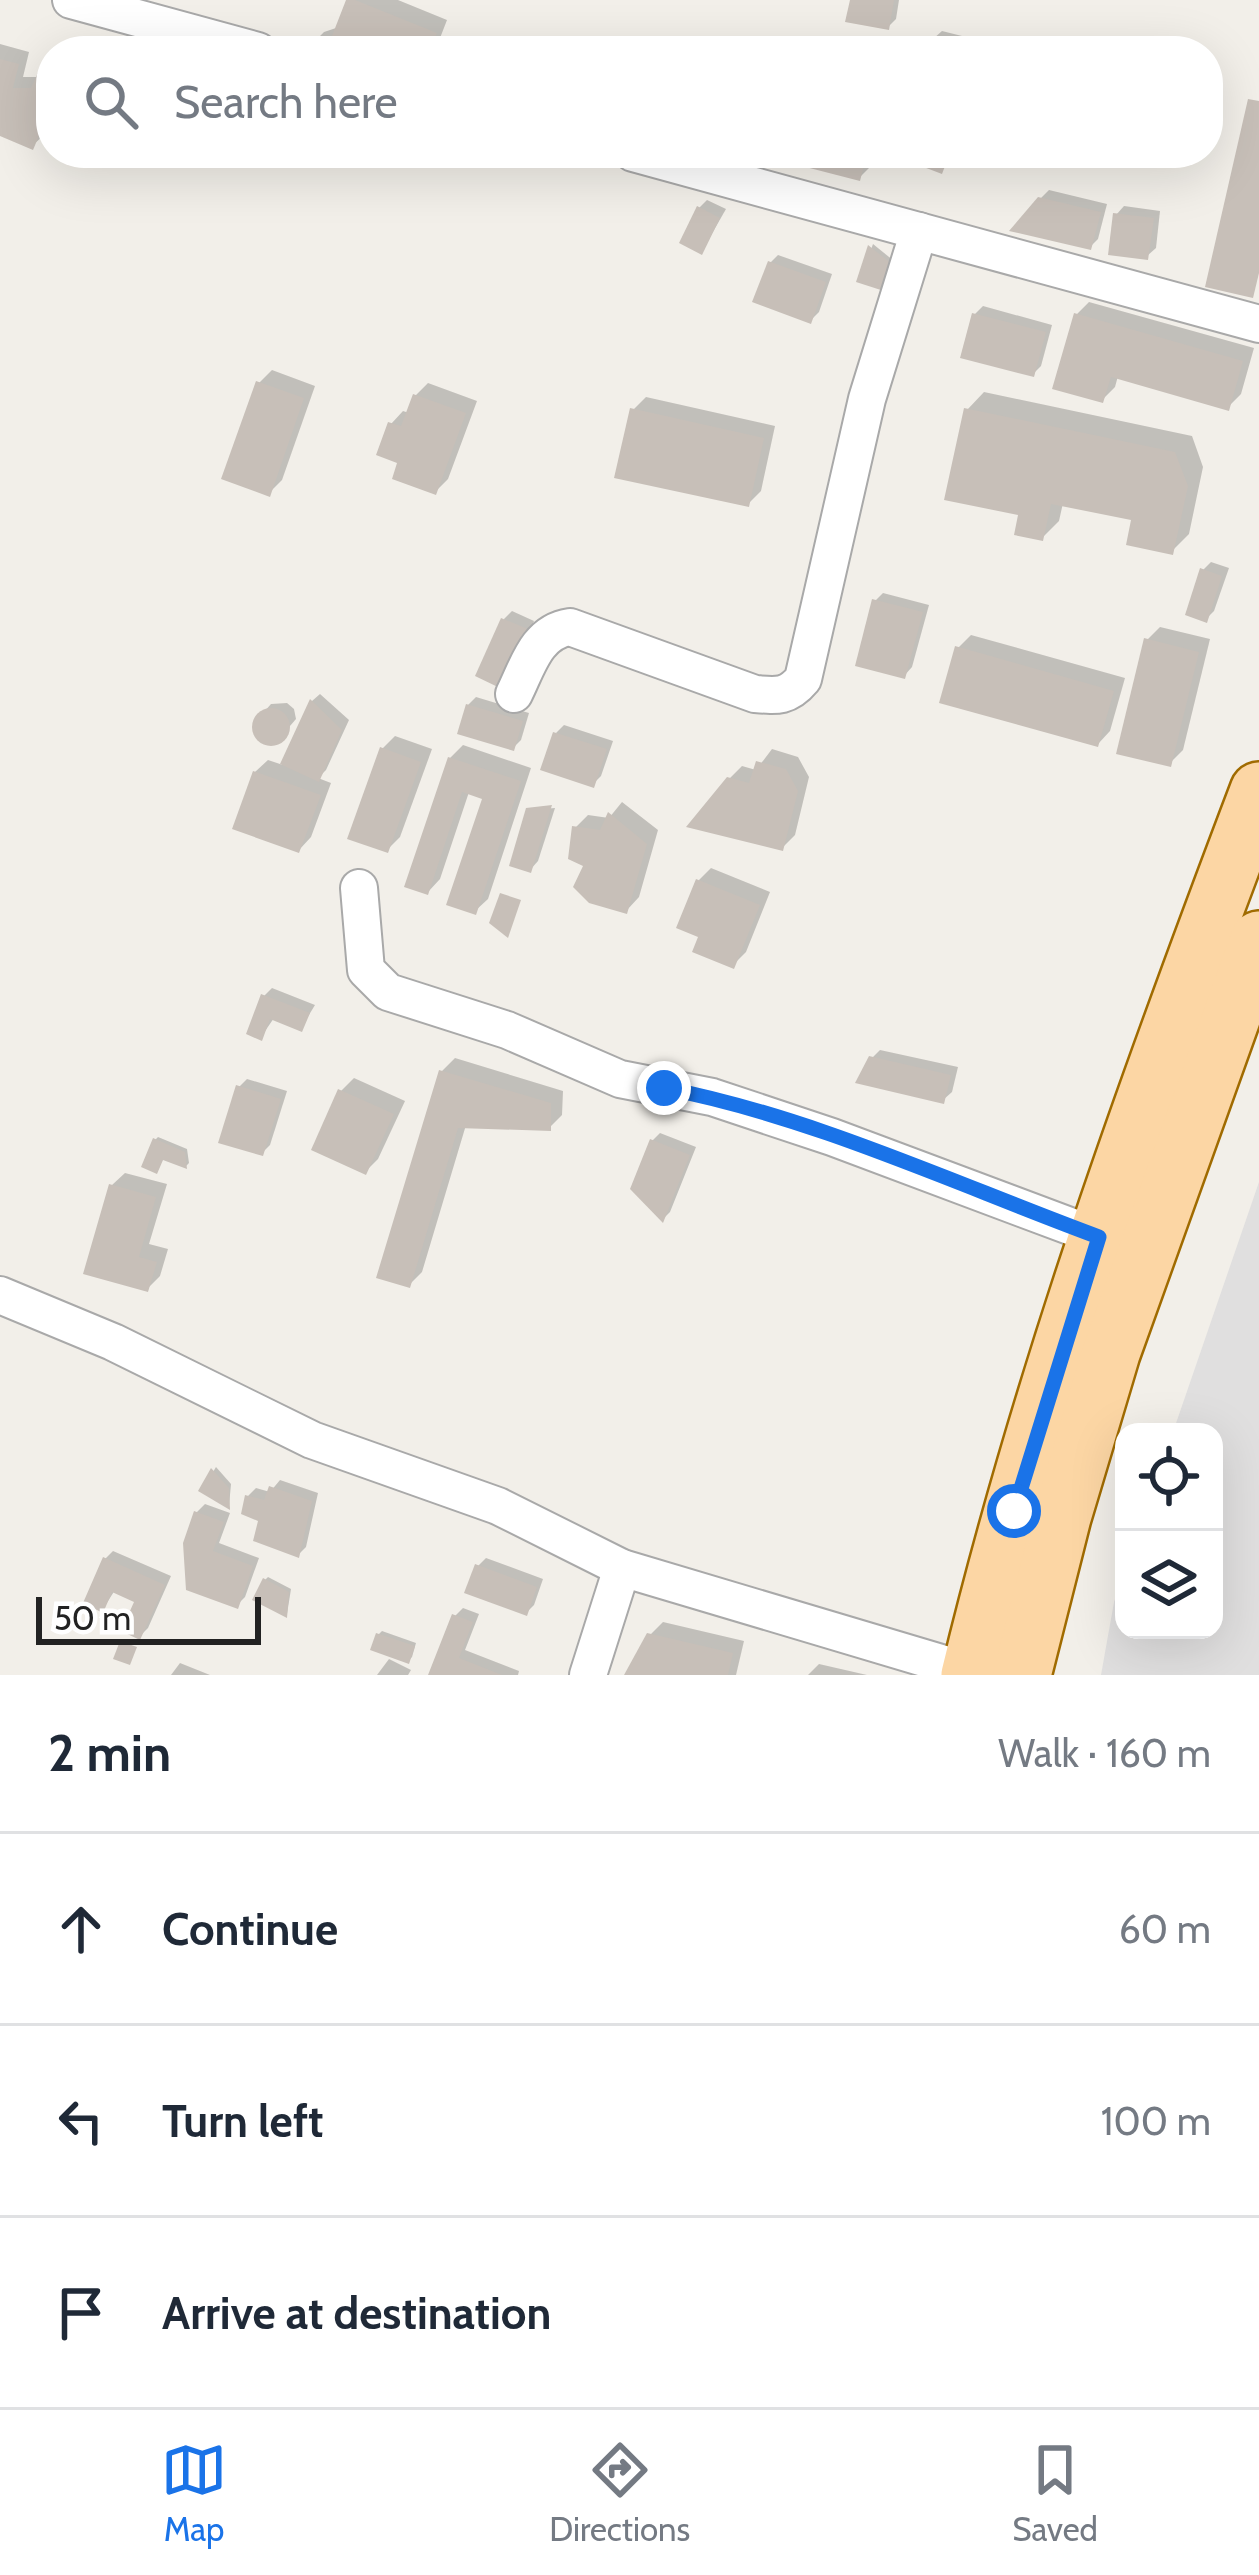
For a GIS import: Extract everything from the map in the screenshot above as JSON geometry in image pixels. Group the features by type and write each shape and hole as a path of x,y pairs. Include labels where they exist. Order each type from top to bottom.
{"main road":[{"path":"988,1674 1014,1511 1127,1145 1259,791"},
{"path":"988,1674 1062,1516 1112,1354 1259,940"}],"street":[{"path":"71,0 203,36"},
{"path":"688,168 1259,324"},
{"path":"514,694 541,640 554,630 570,627 755,694 787,695 794,690 803,679 867,399 919,231"},
{"path":"359,888 366,970 388,992 507,1030 620,1079 712,1097 832,1137 1099,1237"},
{"path":"0,1295 113,1342 312,1440 498,1506 622,1568 988,1674"},
{"path":"588,1675 622,1568"}],"shaded area":[{"path":"1259,1182 1259,1675 1101,1675 1115,1599 1115,1639 1223,1639 1223,1423 1176,1423"}],"building":[{"path":"346,0 437,33 436,36 332,36"},
{"path":"850,0 894,0 889,30 845,22"},
{"path":"0,59 19,64 13,88 31,88 36,77 36,143 33,150 0,136"},
{"path":"1248,99 1259,101 1259,273 1253,298 1205,287"},
{"path":"809,168 863,168 860,181"},
{"path":"1038,197 1101,212 1091,250 1009,231"},
{"path":"697,206 720,218 702,255 679,243"},
{"path":"1113,213 1154,218 1148,260 1108,255"},
{"path":"868,245 892,264 884,291 856,282"},
{"path":"768,261 826,282 811,324 752,302"},
{"path":"972,313 1046,332 1034,377 960,358"},
{"path":"1074,313 1243,361 1229,411 1111,377 1103,403 1052,389"},
{"path":"256,381 304,398 270,497 221,479"},
{"path":"413,394 466,413 436,495 392,479 397,463 376,455 388,422 401,426"},
{"path":"630,408 764,438 749,507 614,478"},
{"path":"964,408 1175,452 1188,486 1173,555 1126,545 1131,520 1051,504 1043,541 1014,535 1018,515 944,500"},
{"path":"1200,568 1222,576 1207,623 1185,615"},
{"path":"872,599 923,612 905,679 855,666"},
{"path":"501,618 528,629 502,689 475,676"},
{"path":"1144,638 1199,652 1171,767 1116,754"},
{"path":"955,646 1114,691 1098,747 939,703"},
{"path":"310,699 342,730 319,782 280,764"},
{"path":"466,704 523,721 514,751 457,734"},
{"path":"271,708 284,714 290,727 284,740 271,746 258,740 252,727 258,714"},
{"path":"553,732 607,749 594,788 540,770"},
{"path":"380,747 421,762 388,853 347,839"},
{"path":"448,757 521,781 476,915 446,905 482,799 462,792 428,895 404,887"},
{"path":"756,761 786,769 798,791 783,851 686,827 727,777 749,783"},
{"path":"253,771 321,795 299,853 232,829"},
{"path":"552,805 531,873 509,866 526,808"},
{"path":"608,812 647,844 627,914 589,903 573,887 583,866 568,859 572,826 600,830"},
{"path":"696,879 760,905 734,969 692,952 698,937 676,928"},
{"path":"500,893 521,900 508,938 489,923"},
{"path":"261,994 310,1013 302,1032 270,1019 262,1041 246,1034"},
{"path":"869,1056 951,1075 944,1104 855,1083"},
{"path":"439,1070 551,1103 551,1131 458,1128 410,1288 376,1278"},
{"path":"236,1085 281,1099 263,1156 218,1143"},
{"path":"338,1089 394,1114 366,1175 311,1150"},
{"path":"153,1138 185,1152 187,1169 163,1160 157,1174 141,1167"},
{"path":"650,1139 690,1155 663,1223 630,1189"},
{"path":"109,1184 156,1197 139,1257 157,1262 148,1292 83,1274"},
{"path":"211,1468 229,1488 230,1510 198,1491"},
{"path":"269,1486 312,1501 299,1558 253,1541 258,1521 241,1514 245,1495 264,1500"},
{"path":"194,1511 224,1522 213,1551 253,1566 238,1609 186,1590 183,1543"},
{"path":"103,1557 165,1585 140,1640 121,1631 134,1602 112,1592 103,1613 83,1603"},
{"path":"475,1564 537,1587 527,1616 464,1593"},
{"path":"263,1578 289,1592 287,1618 252,1600"},
{"path":"452,1614 473,1622 459,1658 502,1675 428,1675"},
{"path":"376,1633 415,1646 409,1664 370,1650"},
{"path":"647,1633 733,1653 728,1675 624,1675"},
{"path":"120,1641 137,1647 130,1665 113,1659"}],"route":[{"path":"664,1088 712,1097 832,1137 1099,1237 1014,1511"}]}
